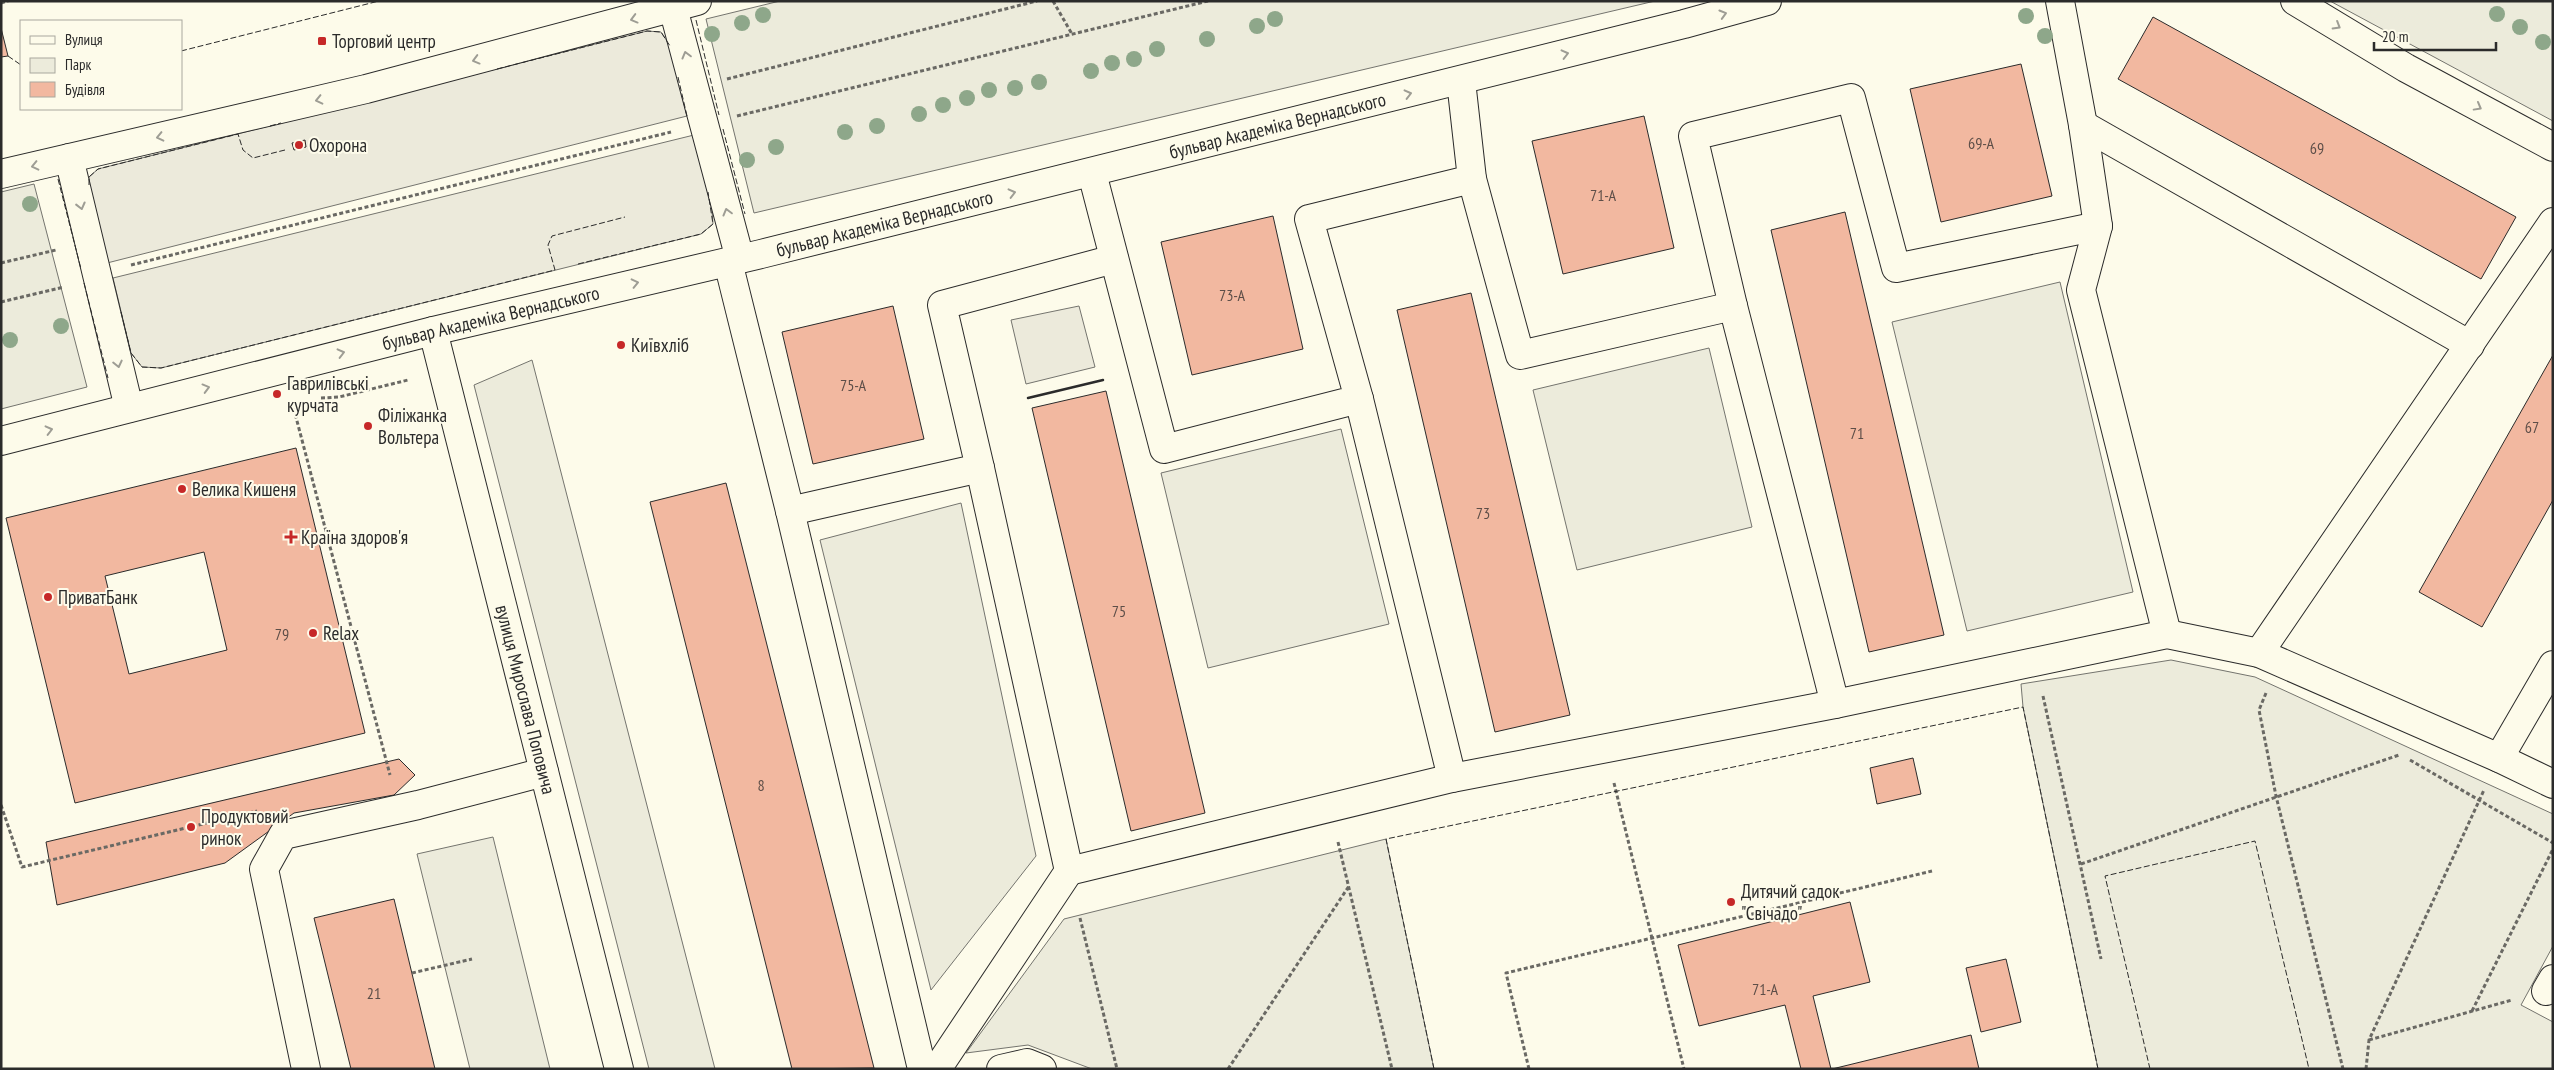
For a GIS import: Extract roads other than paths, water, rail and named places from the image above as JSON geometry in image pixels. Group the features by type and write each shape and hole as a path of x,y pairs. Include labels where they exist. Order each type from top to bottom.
{"main road":[{"name":"бульвар Академіка Вернадського","path":"1,441 433,331 734,261 1092,173 1460,81 1767,1"},
{"path":"2060,1 2083,126 2098,226 2081,290 2167,634"},
{"path":"2295,1 2406,68 2553,147"},
{"path":"1,174 366,89 685,5 734,261 790,511 922,1069"},
{"path":"1460,81 1472,179 1520,355 1733,306"},
{"path":"1835,704 1733,306 1693,136 1851,98 1896,268 2098,226"},
{"path":"2083,126 2470,345"},
{"path":"69,158 129,408"},
{"path":"1092,173 1164,449 1359,399"},
{"path":"1452,778 1359,399 1309,218 1472,179"},
{"path":"2268,657 2470,345 2553,222"},
{"path":"1069,871 942,305 1114,259"},
{"name":"вулиця Мирослава Поповича","path":"433,331 619,1069"},
{"path":"790,511 980,468"},
{"path":"937,1069 1069,871 1452,778 1835,704 2167,634 2268,657 2450,736 2553,784"},
{"path":"2499,758 2553,665"},
{"path":"306,1069 264,869 283,835 418,805 544,772"},
{"path":"1002,1069 1027,1063 1042,1069"}],"place":[{"name":"Торговий центр","path":"322,41"},
{"name":"Охорона","path":"299,145"},
{"name":"Київхліб","path":"621,345"},
{"name":"Гаврилівські курчата","path":"277,394"},
{"name":"Філіжанка Вольтера","path":"368,426"},
{"name":"Велика Кишеня","path":"182,489"},
{"name":"Країна здоров'я","path":"291,537"},
{"name":"ПриватБанк","path":"48,597"},
{"name":"Relax","path":"313,633"},
{"name":"Продуктовий ринок","path":"191,827"},
{"name":"Дитячий садок \"Свічадо\"","path":"1731,902"}]}
